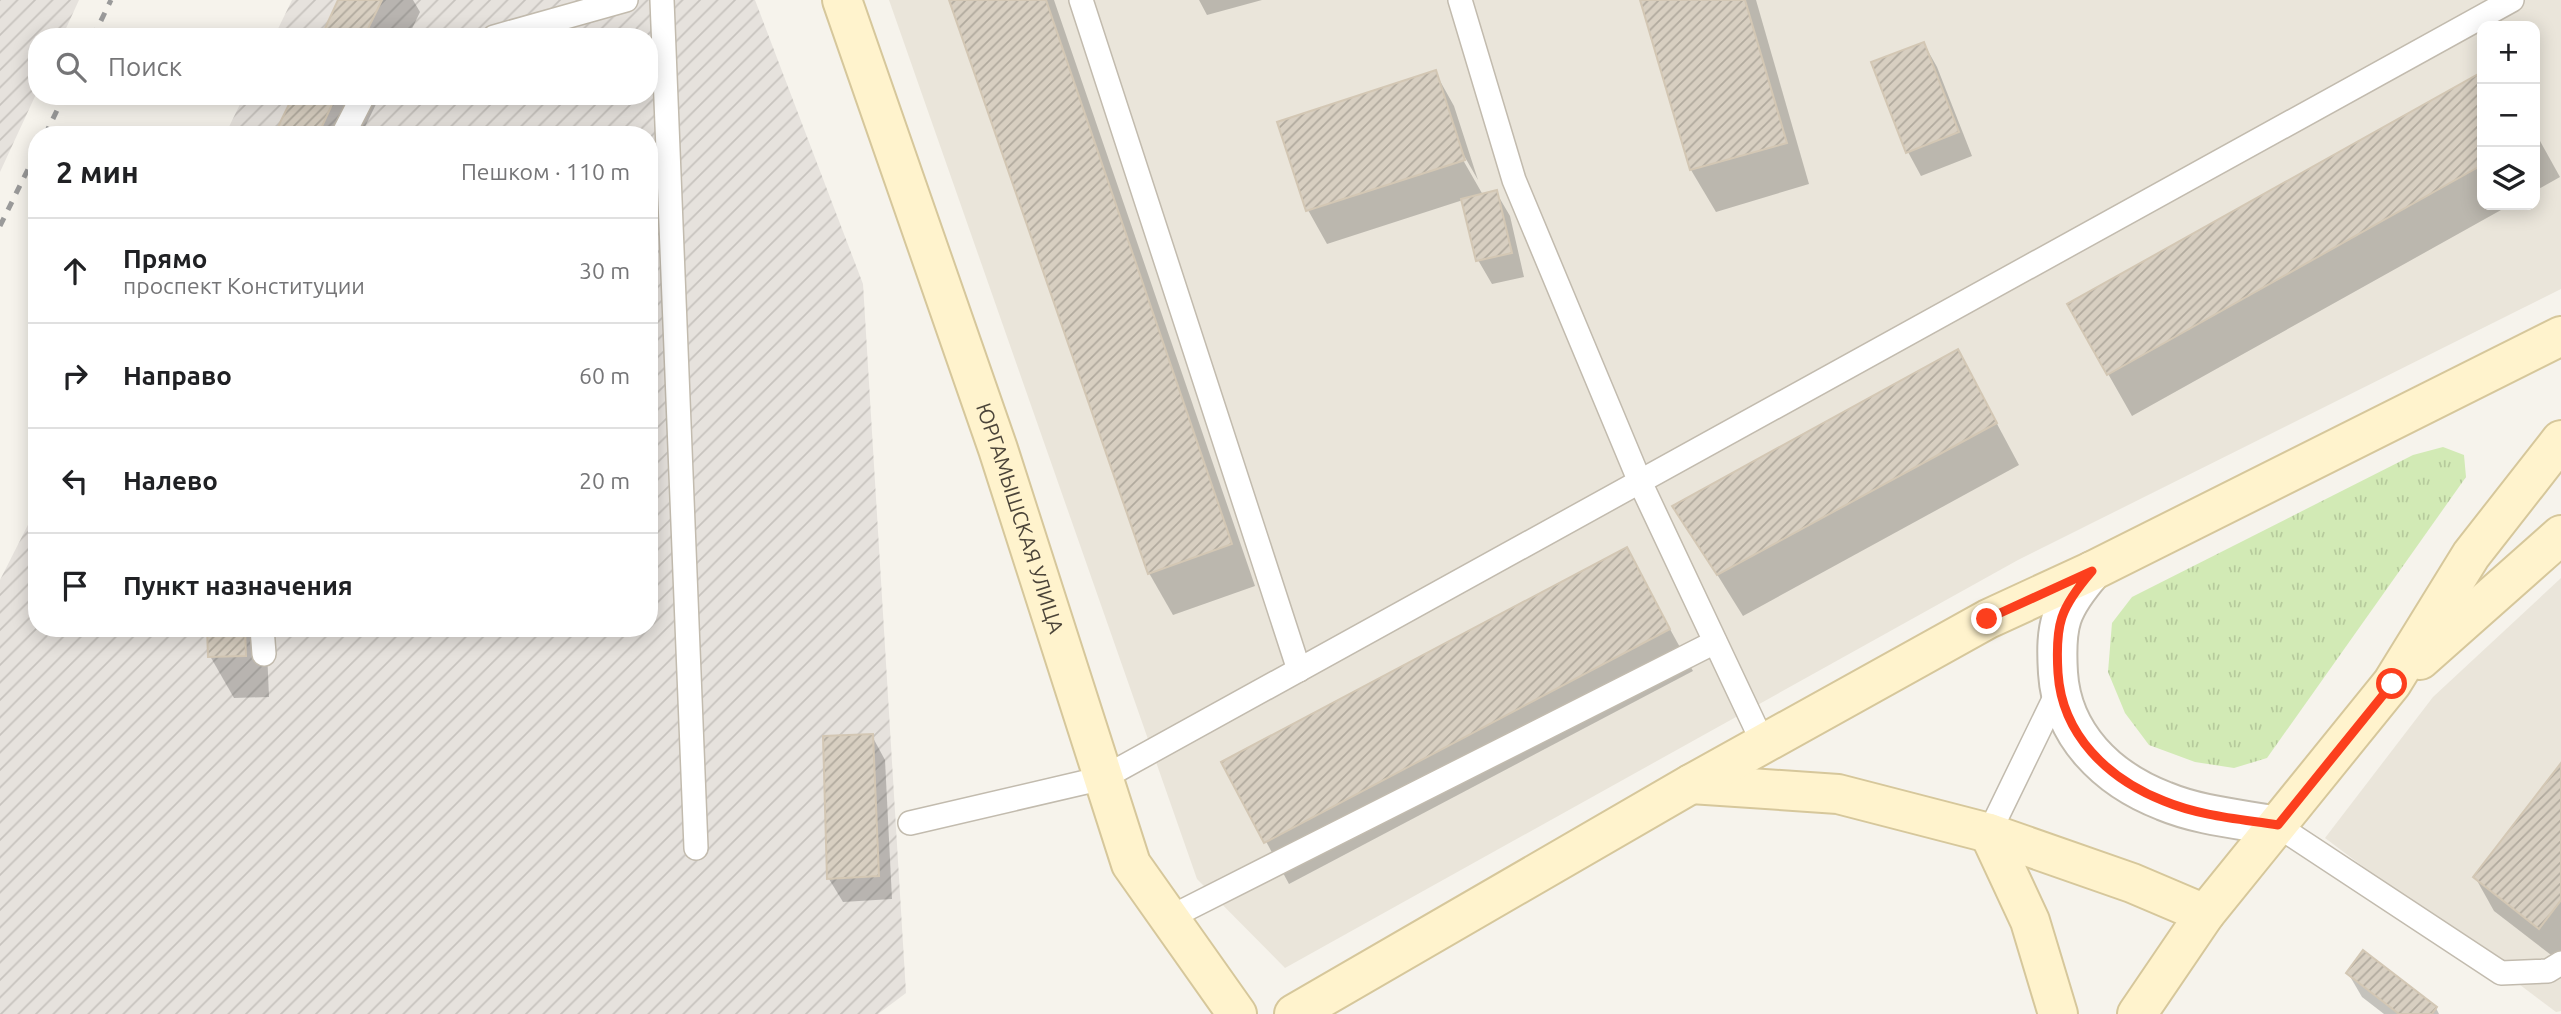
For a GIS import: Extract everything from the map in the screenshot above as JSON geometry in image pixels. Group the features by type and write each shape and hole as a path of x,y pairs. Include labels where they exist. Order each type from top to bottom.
{"street":[{"name":"ЮРГАМЫШСКАЯ УЛИЦА","path":"842,0 998,449 1130,864 1237,1014"},
{"path":"1294,1014 1691,784 1987,619 2092,571 2561,336"},
{"path":"2137,1014 2205,914 2392,684 2472,555 2561,440"},
{"path":"2392,684 2561,535"},
{"path":"2092,571 2070,596 2060,618 2057,652 2059,689 2074,729 2092,755 2127,783 2164,801 2201,812 2278,825"},
{"path":"1691,784 1839,794 1989,833 2132,883 2205,914"},
{"path":"1989,833 2030,921 2058,1014"}],"lane":[{"path":"526,28 626,0"},
{"path":"662,0 696,848"},
{"path":"1081,0 1299,670"},
{"path":"1460,0 1514,180 1640,482 1763,743"},
{"path":"910,823 1103,778 2512,0"},
{"path":"348,126 358,105"},
{"path":"263,637 264,654"},
{"path":"1169,918 1715,642"},
{"path":"1989,833 2059,689"},
{"path":"2278,825 2501,974 2548,971 2561,963"}],"shaded area":[{"path":"0,0 79,0 66,28 28,28 28,105 31,105 0,172"},
{"path":"292,0 755,0 863,284 906,993 878,1014 0,1014 0,580 28,525 28,637 658,637 658,126 229,126 240,105 658,105 658,28 278,28"},
{"path":"889,0 2561,0 2561,289 2018,560 1285,968 1197,879"},
{"path":"2561,578 2561,1011 2556,1012 2325,838 2433,697"}],"green space":[{"path":"2443,447 2464,455 2466,477 2267,758 2234,768 2195,762 2149,745 2125,713 2108,672 2112,623 2132,597 2413,455"}],"building":[{"path":"338,0 382,0 368,28 325,28"},
{"path":"949,0 1046,0 1232,544 1148,574"},
{"path":"1640,0 1745,0 1787,143 1690,170"},
{"path":"1924,42 1959,132 1906,153 1871,62"},
{"path":"1436,70 1465,160 1306,211 1277,122"},
{"path":"2477,75 2477,168 2107,375 2067,304"},
{"path":"289,105 332,105 322,126 278,126"},
{"path":"1497,190 1512,253 1476,261 1461,199"},
{"path":"1958,349 1997,423 1717,575 1672,506"},
{"path":"1627,547 1670,629 1264,843 1221,762"},
{"path":"207,637 245,637 246,656 208,657"},
{"path":"873,734 879,876 827,879 823,736"},
{"path":"2561,763 2561,900 2539,929 2473,877"},
{"path":"2363,950 2437,1007 2432,1014 2399,1014 2346,973"}],"railway":[{"path":"97,28 111,0"},
{"path":"49,126 60,105"},
{"path":"0,226 28,169"}],"route":[{"path":"1987,619 2092,571 2070,596 2060,618 2057,652 2059,689 2074,729 2092,755 2127,783 2164,801 2201,812 2278,825 2392,684"}]}
